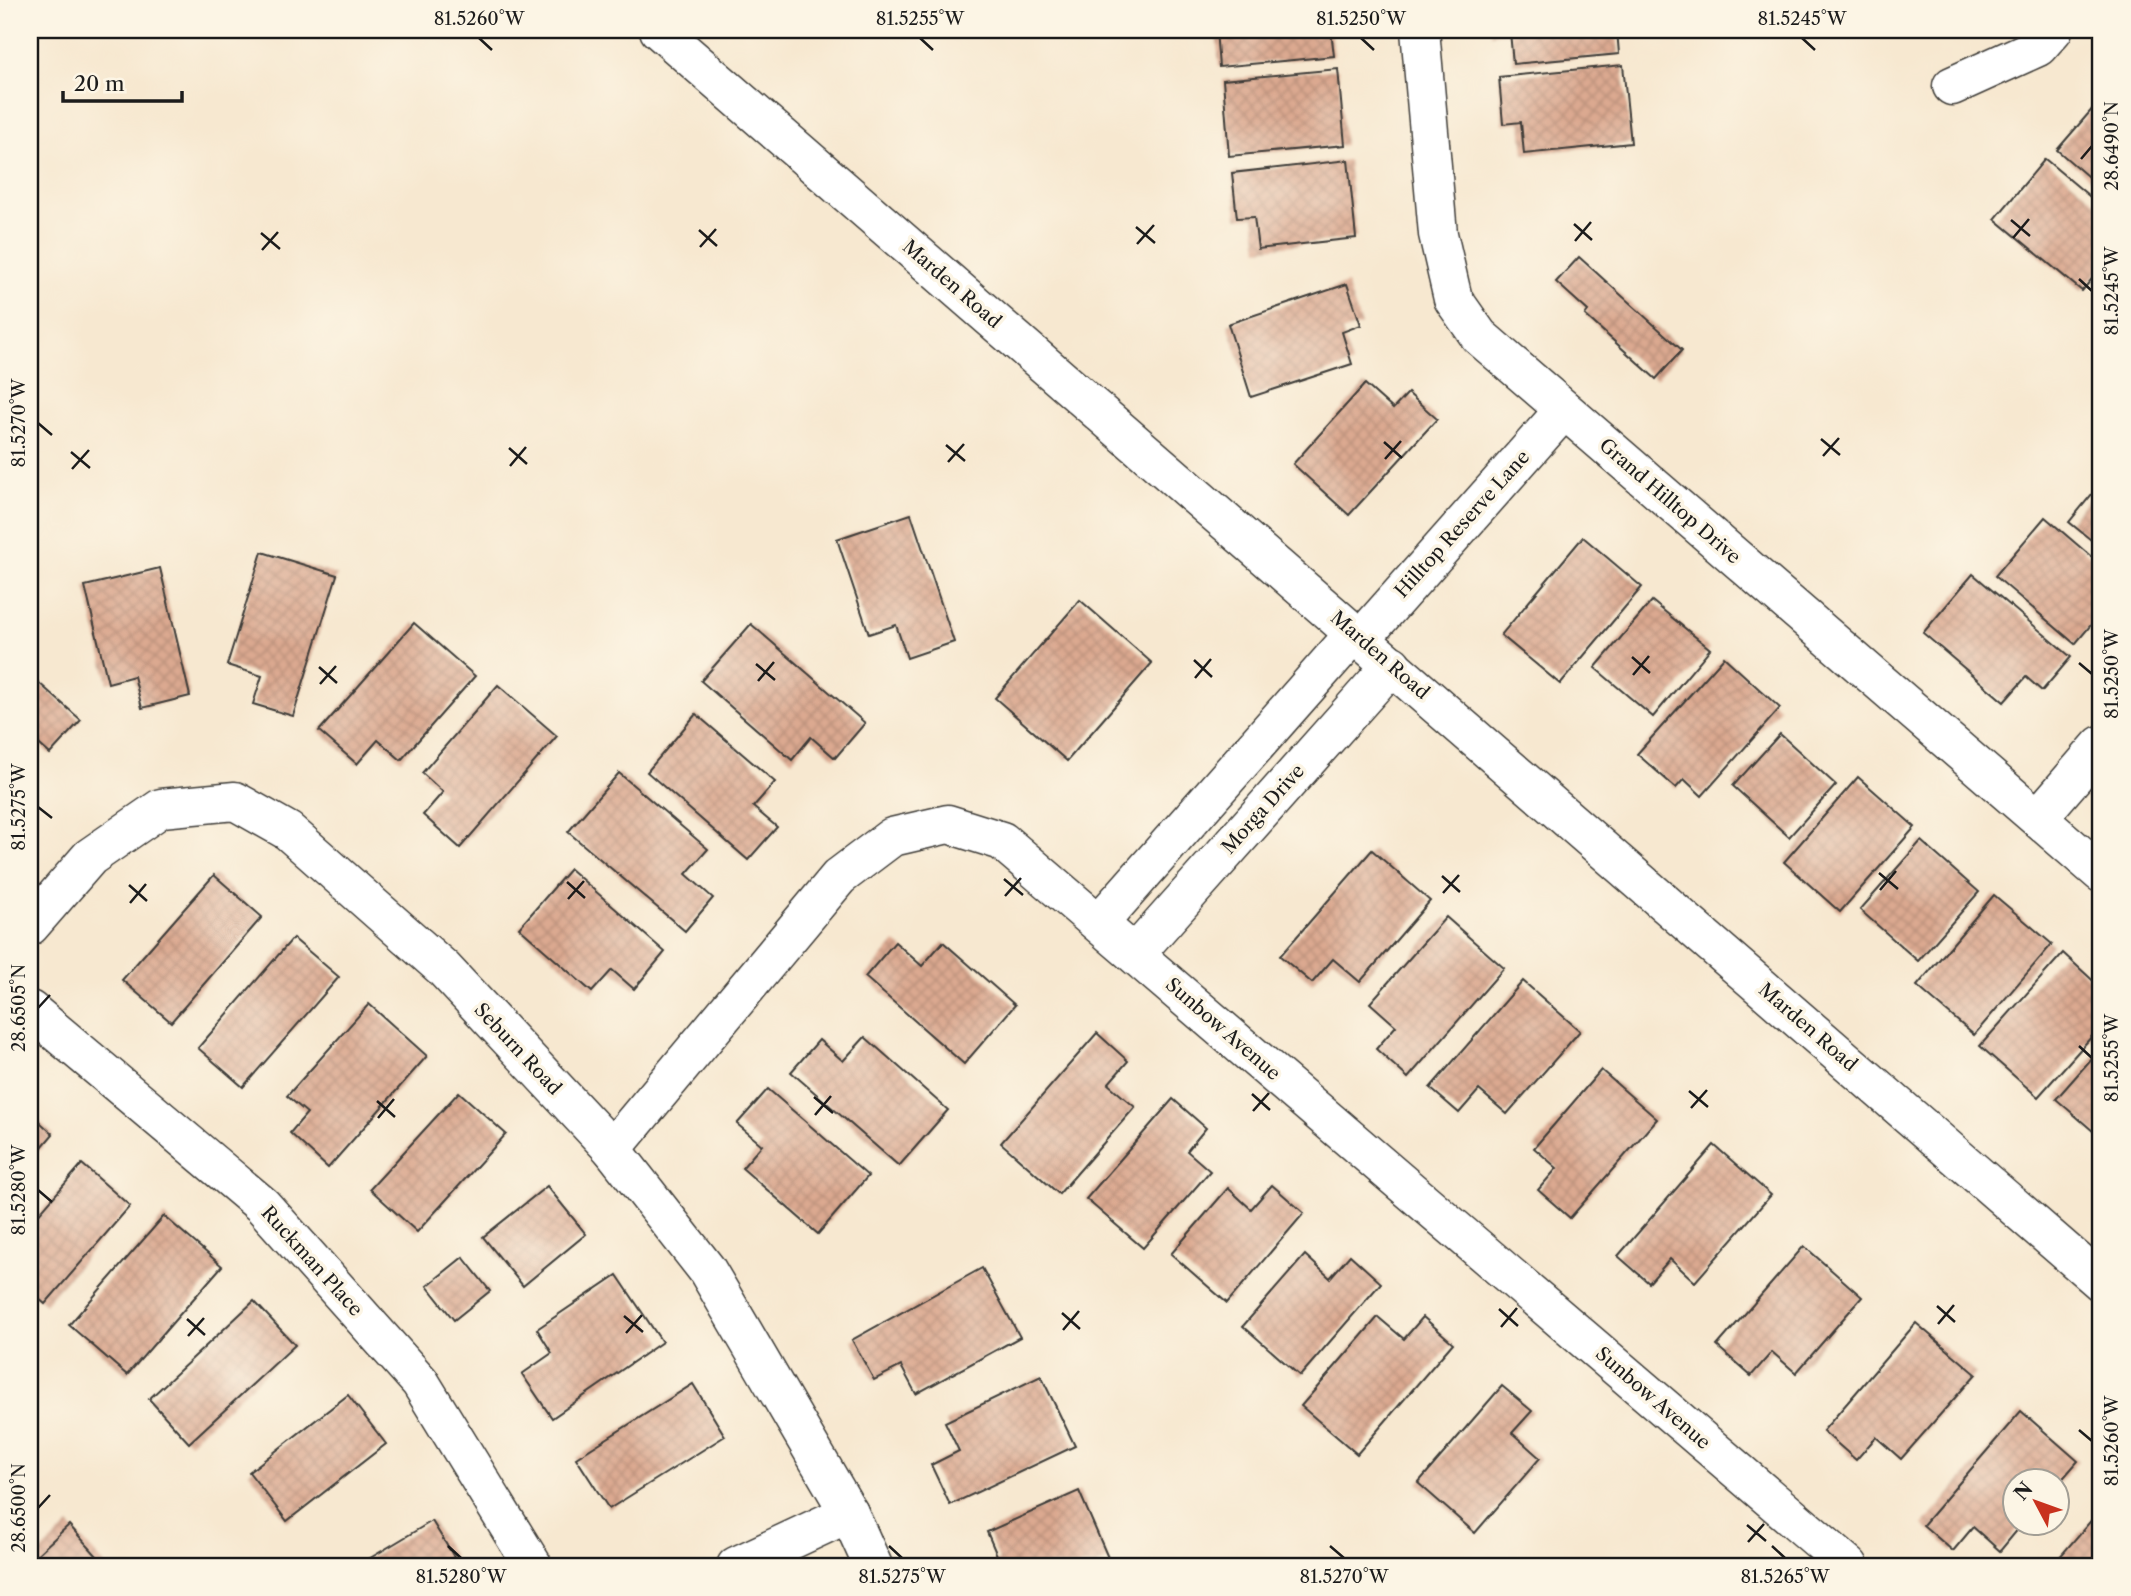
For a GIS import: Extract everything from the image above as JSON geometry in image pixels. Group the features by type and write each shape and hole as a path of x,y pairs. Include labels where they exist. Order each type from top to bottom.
{"street":[{"name":"Marden Road","path":"659,30 2101,1282"},
{"name":"Grand Hilltop Drive","path":"1420,30 1438,234 1453,299 1479,336 2101,873"},
{"path":"1952,86 2038,47 2053,30"},
{"name":"Hilltop Reserve Lane","path":"1358,636 1564,410"},
{"path":"1100,922 1358,636"},
{"name":"Morga Drive","path":"1135,954 1392,665"},
{"path":"2038,818 2101,745"},
{"name":"Seburn Road","path":"30,926 90,857 161,808 234,801 288,831 443,968 612,1149 706,1270 849,1513 873,1566"},
{"name":"Sunbow Avenue","path":"612,1149 839,877 892,836 947,824 1002,841 1100,922 1845,1564"},
{"name":"Ruckman Place","path":"30,1010 262,1205 420,1382 533,1566"},
{"path":"736,1566 849,1513"}],"building":[{"path":"1216,30 1331,30 1334,56 1219,67"},
{"path":"1491,30 1617,30 1619,54 1513,64 1510,32 1491,34"},
{"path":"1623,65 1631,143 1524,154 1521,122 1503,124 1499,77"},
{"path":"1338,69 1345,145 1229,156 1223,80"},
{"path":"2101,99 2101,188 2057,150"},
{"path":"2045,159 2101,206 2101,268 2082,291 1995,219"},
{"path":"1348,160 1356,238 1258,249 1254,217 1237,218 1232,173"},
{"path":"1579,257 1682,350 1656,379 1585,315 1588,311 1556,282"},
{"path":"1347,284 1361,325 1342,332 1352,364 1251,397 1228,324"},
{"path":"1365,384 1393,409 1408,393 1437,419 1349,515 1293,464"},
{"path":"2101,483 2101,548 2069,522"},
{"path":"911,514 954,642 907,658 896,625 869,634 837,539"},
{"path":"2045,517 2101,565 2101,613 2075,644 1995,576"},
{"path":"1583,537 1642,587 1560,684 1501,635"},
{"path":"262,552 337,575 293,716 253,704 262,676 227,665"},
{"path":"160,568 190,696 142,708 134,676 108,683 85,586"},
{"path":"1973,574 2071,657 2042,691 2026,677 2004,702 1923,633"},
{"path":"1080,600 1152,663 1067,761 995,698"},
{"path":"1652,601 1710,649 1653,717 1595,668"},
{"path":"414,623 475,676 401,760 378,740 357,764 319,731"},
{"path":"751,624 865,723 835,758 811,737 792,760 701,681"},
{"path":"1724,657 1780,708 1702,796 1684,779 1676,788 1637,754"},
{"path":"30,675 81,720 50,754 30,736"},
{"path":"498,685 557,736 460,848 423,815 443,792 422,773"},
{"path":"696,714 775,782 753,807 777,827 748,860 647,772"},
{"path":"1780,734 1836,785 1789,837 1733,786"},
{"path":"619,773 708,849 686,874 713,898 685,931 568,832"},
{"path":"1858,777 1915,827 1840,912 1784,862"},
{"path":"1921,841 1979,892 1918,961 1860,910"},
{"path":"1372,850 1430,901 1360,982 1333,959 1312,983 1280,956"},
{"path":"570,869 665,952 634,989 612,970 592,992 519,928"},
{"path":"214,875 262,917 171,1022 122,980"},
{"path":"1994,895 2052,944 1974,1035 1917,986"},
{"path":"1446,917 1504,968 1408,1078 1376,1049 1396,1026 1370,1003"},
{"path":"293,938 339,977 243,1087 198,1048"},
{"path":"895,942 922,966 943,942 1015,1005 964,1064 865,977"},
{"path":"2063,953 2101,988 2101,1026 2038,1097 1980,1046"},
{"path":"1523,981 1580,1031 1507,1114 1479,1090 1459,1113 1430,1088"},
{"path":"369,1004 427,1056 328,1168 290,1133 307,1113 287,1096"},
{"path":"1097,1033 1128,1061 1108,1084 1135,1107 1059,1194 1001,1143"},
{"path":"865,1037 948,1110 899,1166 791,1072 819,1040 843,1061"},
{"path":"2101,1048 2101,1138 2056,1099"},
{"path":"1601,1070 1657,1119 1570,1218 1538,1190 1557,1168 1534,1148"},
{"path":"768,1089 868,1176 818,1234 742,1168 762,1145 737,1124"},
{"path":"459,1092 506,1134 417,1232 370,1189"},
{"path":"1173,1099 1206,1128 1187,1151 1210,1171 1143,1248 1086,1199"},
{"path":"30,1113 53,1134 30,1161"},
{"path":"1714,1145 1771,1195 1695,1282 1670,1259 1649,1283 1618,1256"},
{"path":"82,1164 130,1206 45,1304 30,1291 30,1224"},
{"path":"1272,1185 1304,1213 1227,1303 1171,1254 1228,1188 1251,1209"},
{"path":"547,1186 586,1234 523,1286 483,1237"},
{"path":"164,1216 222,1266 127,1375 69,1325"},
{"path":"1804,1246 1862,1297 1796,1373 1772,1352 1751,1376 1717,1346"},
{"path":"1305,1255 1330,1278 1350,1255 1381,1283 1300,1376 1243,1326"},
{"path":"463,1257 490,1291 454,1320 427,1286"},
{"path":"982,1268 1020,1337 916,1394 901,1366 874,1380 852,1340"},
{"path":"617,1275 662,1342 552,1418 522,1374 552,1353 537,1329"},
{"path":"254,1301 295,1345 189,1443 149,1399"},
{"path":"1378,1317 1404,1339 1423,1317 1453,1343 1357,1454 1301,1406"},
{"path":"1916,1323 1976,1374 1901,1459 1876,1437 1856,1460 1823,1431"},
{"path":"1041,1376 1075,1446 950,1505 931,1465 959,1451 945,1422"},
{"path":"693,1384 725,1436 609,1509 576,1458"},
{"path":"1502,1386 1532,1411 1512,1433 1540,1458 1475,1533 1418,1483"},
{"path":"348,1395 386,1444 287,1521 249,1472"},
{"path":"2021,1411 2078,1461 2072,1468 2002,1466 2002,1536 2012,1536 2000,1551 1973,1527 1953,1551 1923,1525"},
{"path":"1079,1491 1109,1560 1095,1566 985,1566 999,1560 987,1532"},
{"path":"2101,1509 2101,1566 2052,1566"},
{"path":"432,1521 454,1557 440,1566 357,1566"},
{"path":"69,1525 106,1566 30,1566 30,1561"}]}
